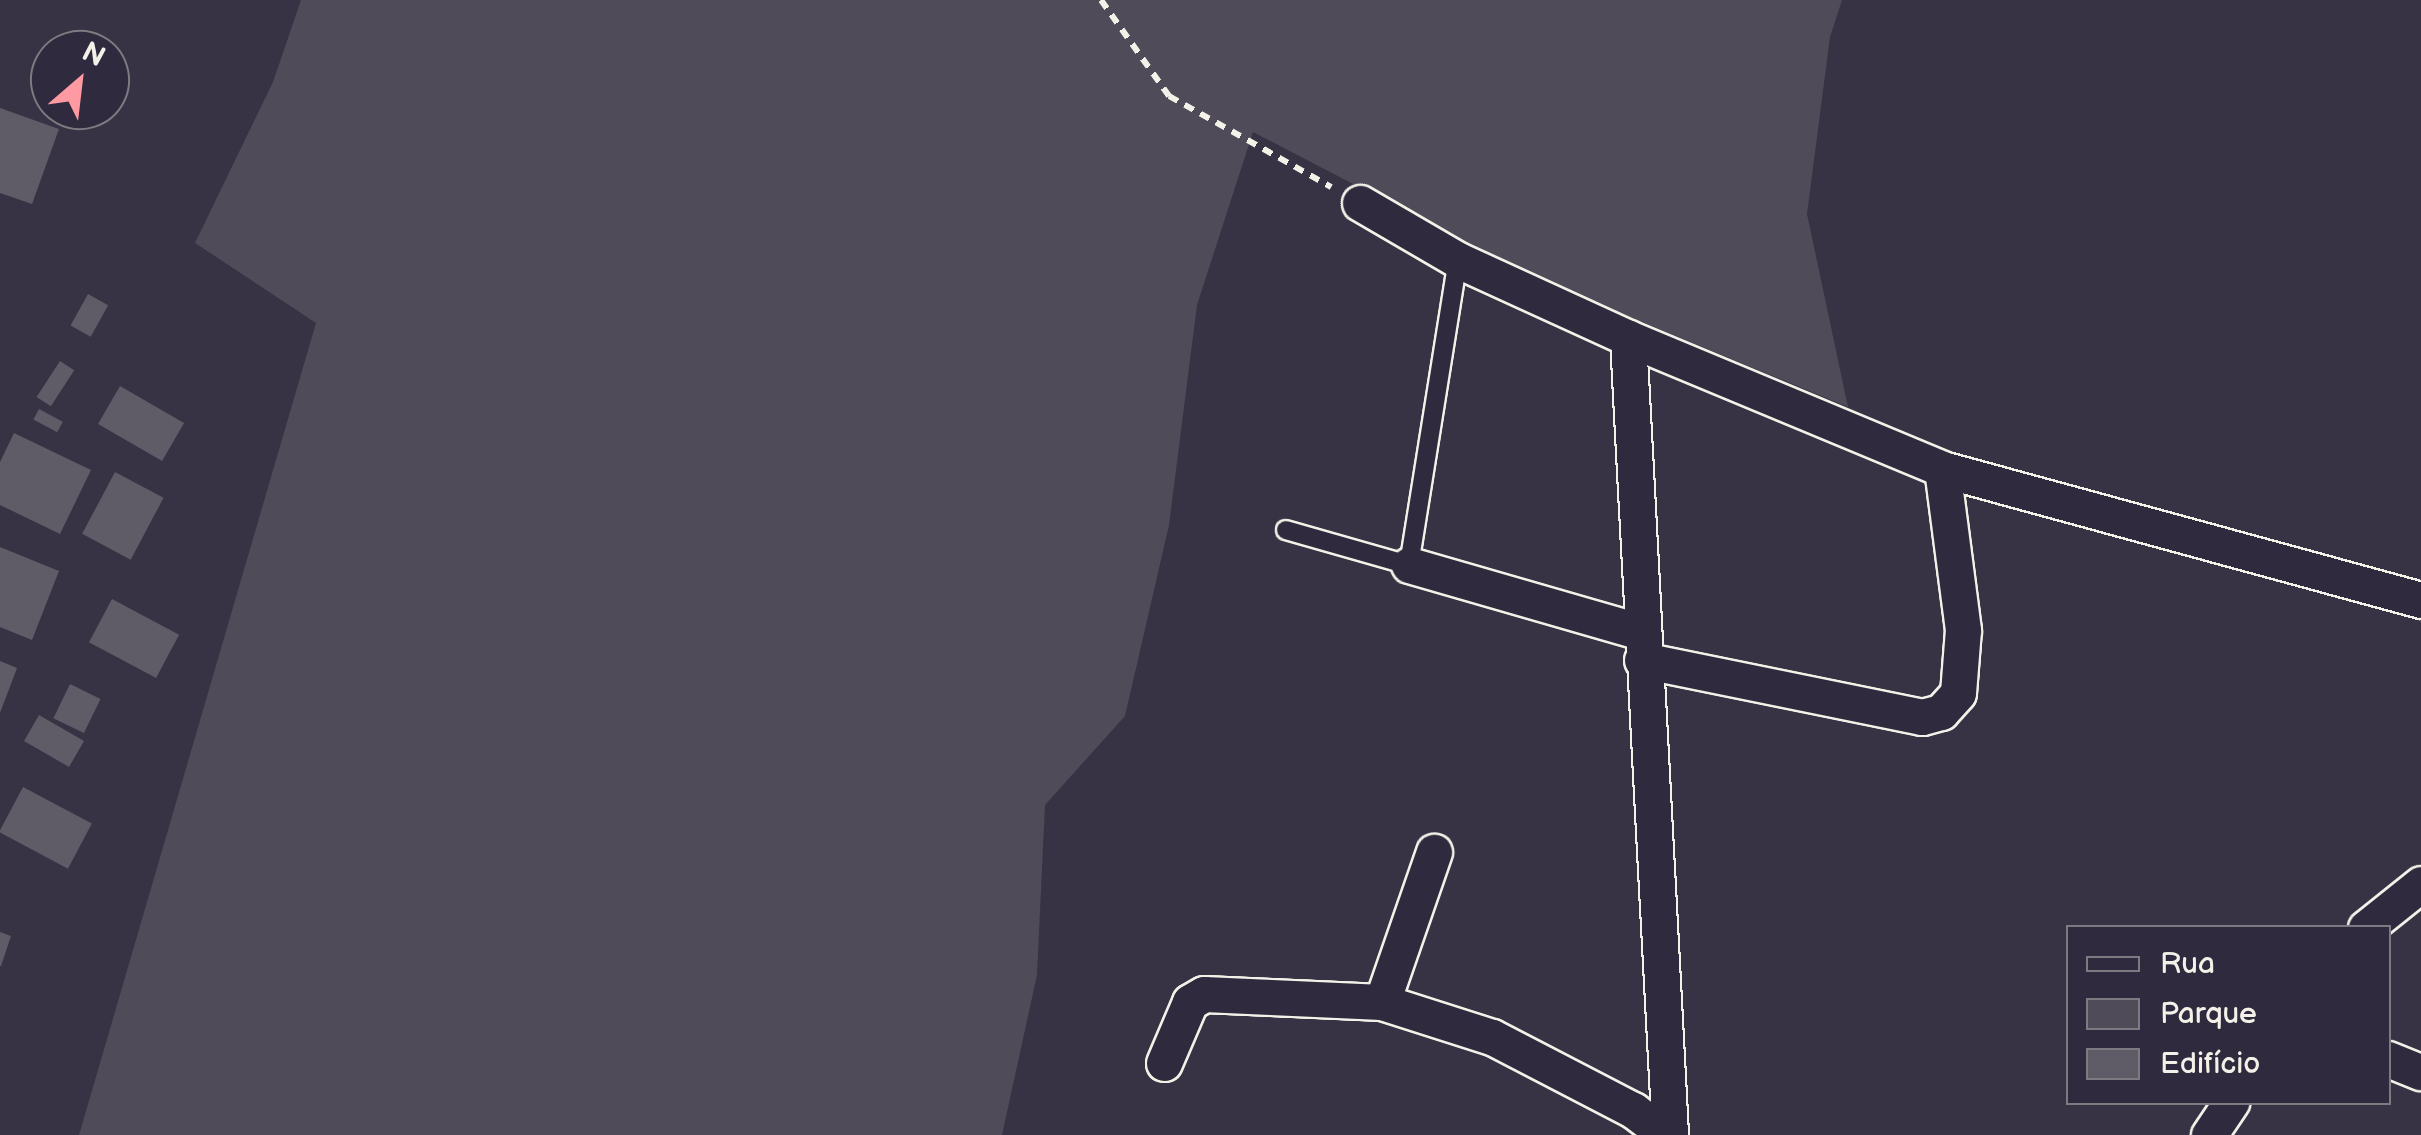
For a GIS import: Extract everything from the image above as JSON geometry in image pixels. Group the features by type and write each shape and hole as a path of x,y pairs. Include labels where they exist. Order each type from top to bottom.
{"street":[{"path":"1360,204 1458,260 1628,338 1942,469 2421,600"},
{"path":"1628,338 1668,1135"},
{"path":"1409,565 1641,646 1922,717 1941,712 1958,693 1963,630 1942,469"},
{"path":"1382,1002 1434,852"},
{"path":"2370,925 2421,884"},
{"path":"1164,1063 1190,1002 1204,994 1382,1002 1492,1038 1633,1110 1668,1135"},
{"path":"2391,1061 2421,1072"},
{"path":"2209,1135 2229,1105"}],"lane":[{"path":"1286,530 1409,565 1458,260"}],"path":[{"path":"1101,0 1169,96 1360,204"}],"green space":[{"path":"301,0 1842,0 1830,37 1807,214 1848,407 1526,274 1253,132 1197,305 1169,525 1125,716 1045,805 1037,975 1002,1135 79,1135 316,323 195,243 273,82"}],"building":[{"path":"0,108 30,119 30,130 59,130 32,204 0,193"},
{"path":"88,294 108,305 91,337 71,325"},
{"path":"60,361 74,370 51,406 37,397"},
{"path":"120,386 184,423 162,461 98,424"},
{"path":"39,409 63,422 57,432 33,420"},
{"path":"14,433 91,470 60,534 0,505 0,462"},
{"path":"115,472 164,498 131,560 82,534"},
{"path":"0,547 59,571 32,640 0,627"},
{"path":"112,599 179,635 156,678 89,642"},
{"path":"0,661 17,668 0,713"},
{"path":"70,684 101,699 84,733 53,718"},
{"path":"39,715 84,741 69,767 24,741"},
{"path":"23,787 92,824 68,869 0,833"},
{"path":"0,932 11,936 1,966 0,966"}]}
